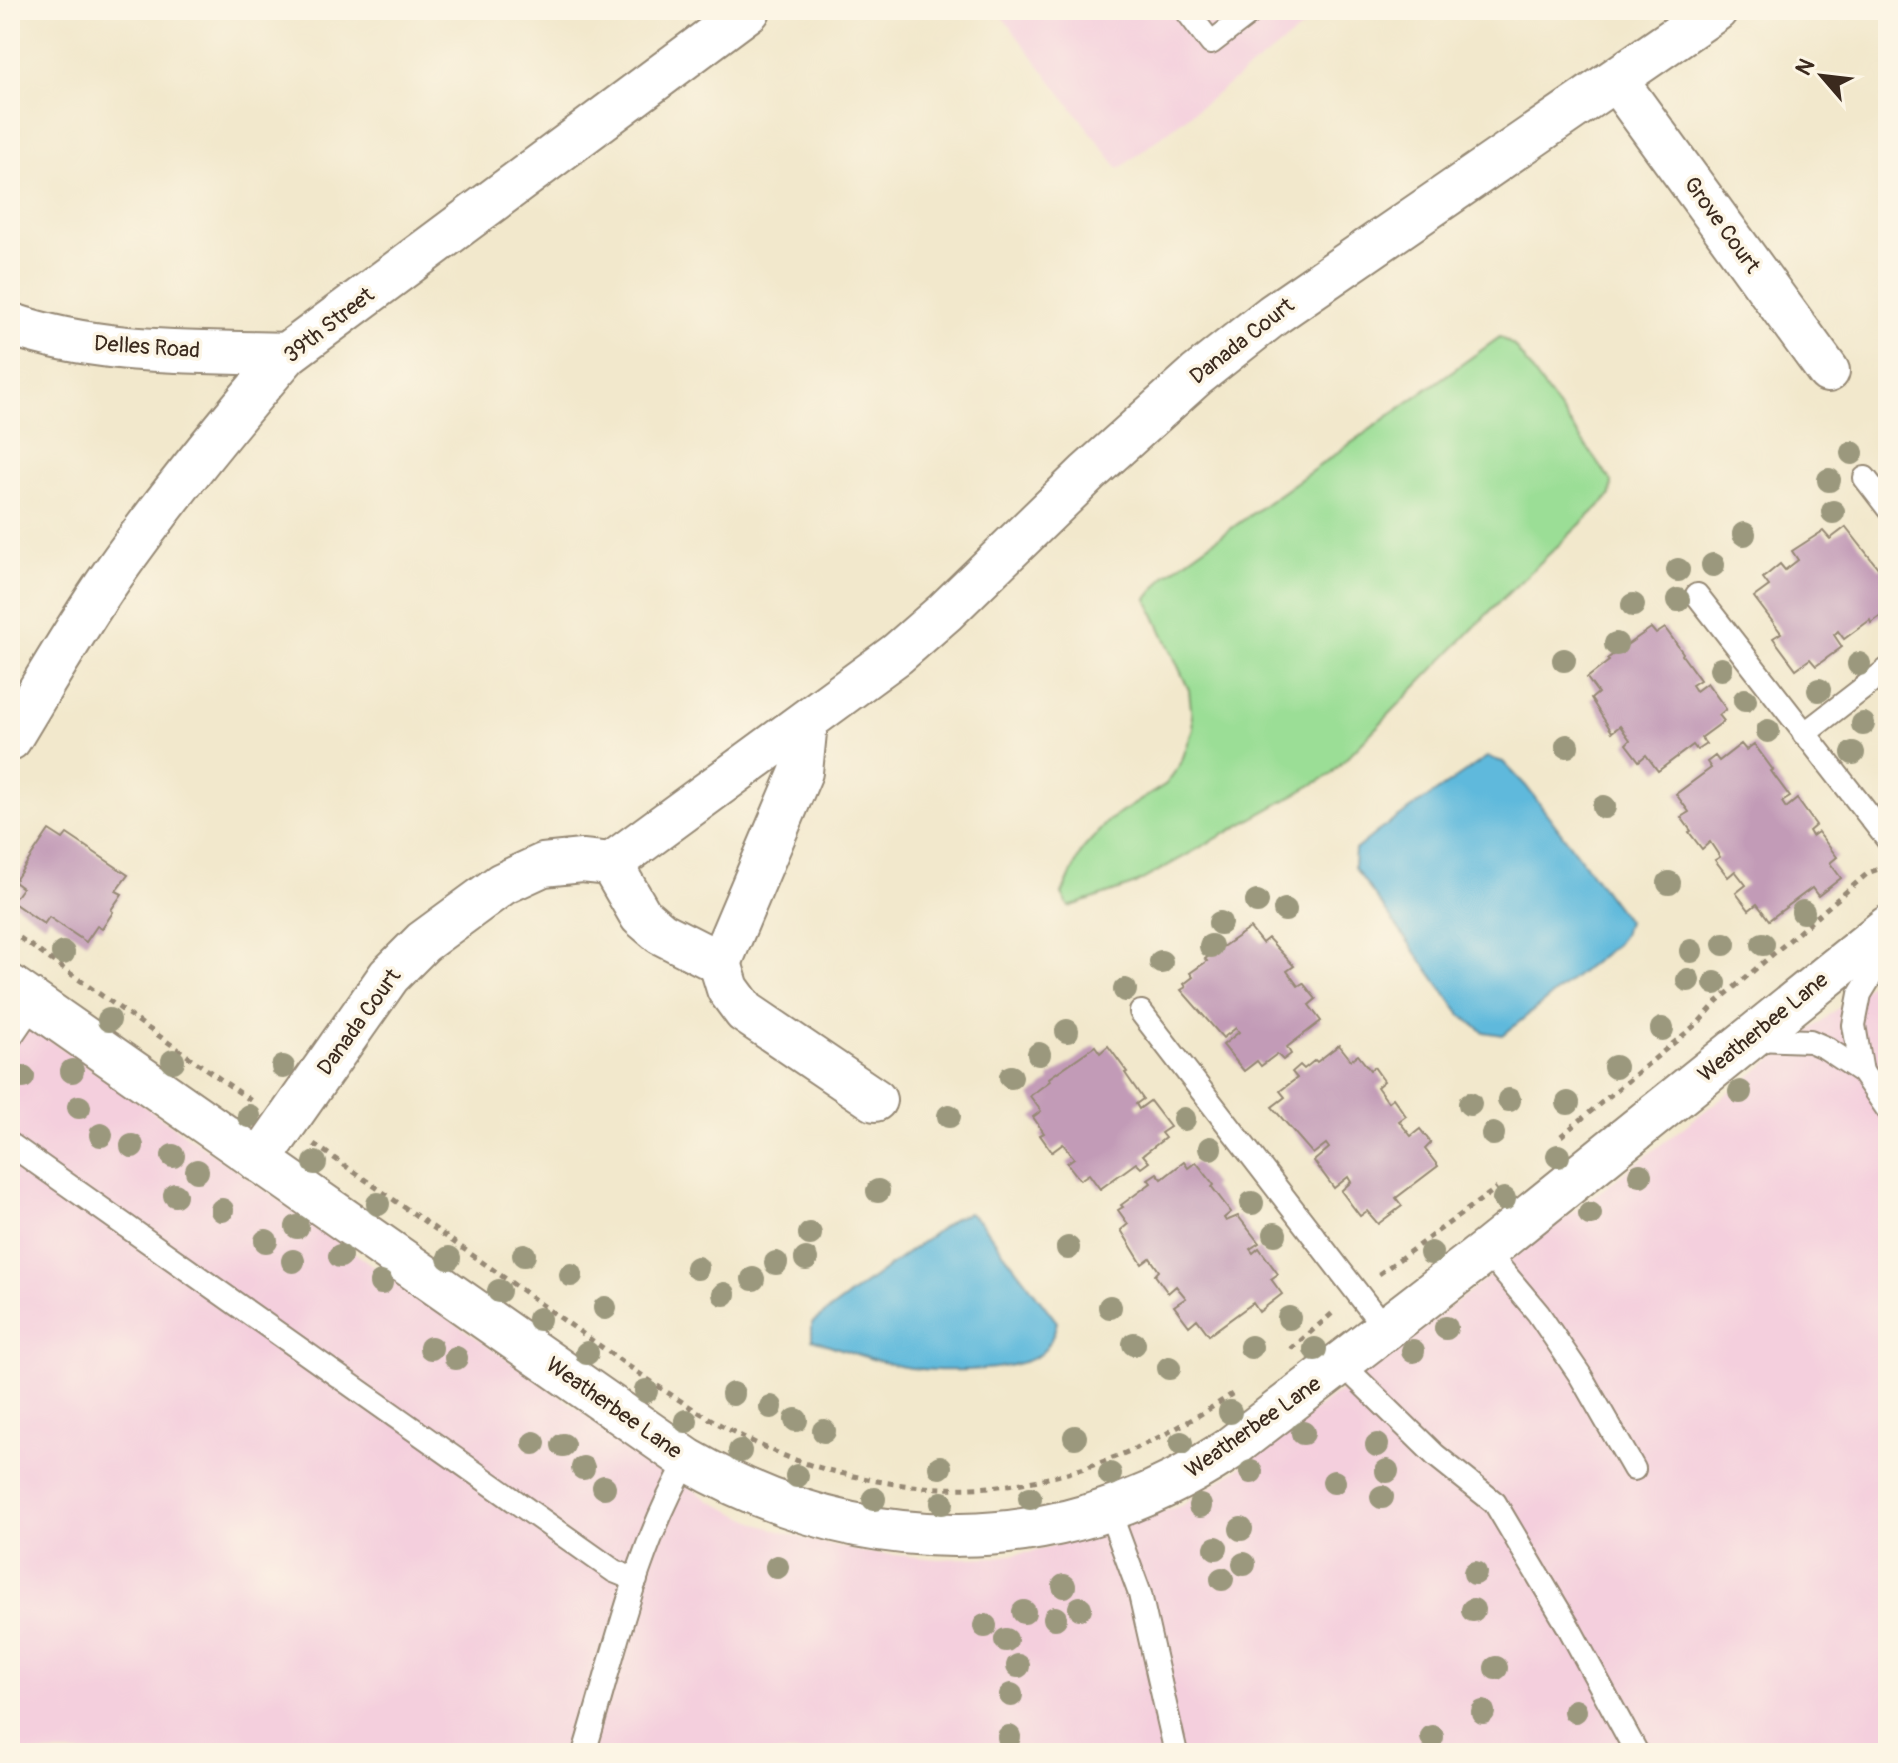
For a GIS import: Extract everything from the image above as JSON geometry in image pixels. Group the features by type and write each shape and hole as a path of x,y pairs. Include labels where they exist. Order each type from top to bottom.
{"street":[{"name":"39th Street","path":"10,739 86,615 148,525 234,415 287,354 749,10"},
{"name":"Danada Court","path":"259,1161 389,976 423,942 502,884 543,865 582,861 611,864 897,654 945,612 1088,473 1197,375 1273,315 1716,10"},
{"name":"Grove Court","path":"1616,80 1828,371"},
{"name":"Delles Road","path":"10,324 35,333 134,349 287,354"},
{"path":"806,722 801,772 720,963 728,989 745,1012 875,1100"},
{"path":"611,864 641,916 661,933 720,963"},
{"name":"Weatherbee Lane","path":"22,994 688,1460 724,1481 796,1511 896,1532 1030,1531 1109,1510 1195,1472 1386,1330 1888,927"}],"lane":[{"path":"1186,10 1211,43 1254,10"},
{"path":"1865,478 1888,508"},
{"path":"1697,595 1888,840"},
{"path":"1804,734 1888,669"},
{"path":"1888,948 1860,994 1854,1025 1862,1072 1888,1110"},
{"path":"10,1038 22,994"},
{"path":"1141,1012 1386,1330"},
{"path":"1748,1039 1810,1041 1862,1072"},
{"path":"10,1144 614,1571 636,1580"},
{"path":"1486,1251 1555,1338 1634,1469"},
{"path":"1342,1364 1435,1455 1495,1503 1568,1626 1637,1753"},
{"path":"584,1753 636,1580 668,1495 688,1460"},
{"path":"1109,1510 1140,1594 1176,1753"}],"path":[{"path":"1554,1142 1699,1022 1717,1002 1868,873 1884,868"},
{"path":"10,931 259,1106"},
{"path":"310,1141 677,1398 771,1450 809,1465 904,1486 948,1490 1004,1487 1063,1476 1125,1455 1193,1421 1238,1390"},
{"path":"1369,1281 1499,1186"},
{"path":"1281,1357 1345,1302"}],"shaded area":[{"path":"997,10 1326,10 1119,169"},
{"path":"1888,970 1888,1753 10,1753 10,1012 710,1501 761,1525 806,1539 863,1552 938,1559 1032,1552 1183,1505 1248,1462"}],"green space":[{"path":"1500,337 1514,346 1612,482 1611,495 1501,600 1330,775 1133,885 1069,907 1062,894 1082,850 1108,821 1166,784 1181,763 1193,729 1189,690 1147,599 1166,575"}],"water":[{"path":"1487,757 1503,762 1526,786 1627,921 1623,935 1616,944 1503,1035 1484,1032 1461,1015 1354,867 1355,850"},
{"path":"969,1213 981,1223 1057,1322 1051,1340 1040,1354 1027,1361 991,1368 909,1368 812,1339 812,1323 955,1218"}],"building":[{"path":"1846,527 1879,569 1888,562 1888,611 1844,639 1838,631 1834,635 1842,647 1816,666 1810,659 1796,669 1773,638 1781,633 1754,597 1769,586 1763,578 1780,564 1785,570 1798,560 1792,551 1823,531 1830,539"},
{"path":"1651,628 1656,634 1665,628 1700,680 1692,685 1696,691 1707,683 1726,709 1719,715 1724,721 1701,738 1706,744 1697,750 1693,745 1658,771 1646,755 1639,761 1626,744 1630,740 1620,726 1612,732 1591,699 1598,693 1587,678 1609,661 1607,659"},
{"path":"1741,744 1746,750 1754,744 1773,770 1790,797 1782,802 1786,808 1797,799 1816,825 1809,831 1812,836 1818,832 1837,857 1830,863 1841,878 1818,896 1812,888 1769,920 1757,904 1749,910 1736,893 1746,885 1735,871 1728,877 1715,860 1720,857 1710,842 1702,849 1689,832 1681,817 1689,812 1676,794 1711,768 1707,762 1715,756 1719,761"},
{"path":"49,830 63,839 67,834 128,875 116,891 122,894 111,910 113,912 102,929 97,926 86,942 49,917 44,924 12,902 22,888 14,882"},
{"path":"1250,928 1262,943 1268,938 1294,966 1287,971 1298,986 1303,983 1316,999 1309,1005 1321,1021 1287,1047 1291,1054 1283,1060 1277,1054 1261,1066 1257,1061 1244,1071 1223,1045 1239,1032 1236,1028 1223,1038 1181,990 1193,977 1190,973 1207,961 1205,959"},
{"path":"1339,1045 1351,1060 1358,1055 1370,1070 1374,1067 1384,1081 1377,1087 1388,1102 1393,1098 1406,1116 1399,1121 1411,1136 1420,1129 1431,1143 1425,1149 1438,1166 1396,1198 1402,1206 1378,1224 1367,1211 1360,1216 1341,1191 1351,1182 1348,1177 1334,1188 1314,1161 1329,1148 1326,1144 1313,1154 1272,1107 1285,1097 1280,1091 1297,1078 1292,1072 1300,1065 1304,1069 1315,1060 1317,1062"},
{"path":"1095,1046 1100,1053 1108,1046 1127,1072 1143,1099 1136,1104 1139,1109 1150,1101 1170,1127 1161,1133 1165,1138 1143,1155 1149,1162 1141,1168 1136,1163 1100,1189 1089,1174 1080,1180 1067,1163 1074,1158 1063,1144 1052,1152 1040,1135 1044,1133 1033,1117 1041,1111 1030,1096 1050,1081 1049,1078"},
{"path":"1184,1162 1188,1168 1196,1162 1214,1185 1212,1187 1231,1212 1224,1218 1226,1221 1238,1216 1259,1243 1250,1249 1253,1253 1259,1248 1278,1274 1271,1279 1282,1294 1259,1312 1253,1303 1209,1335 1197,1319 1189,1326 1174,1306 1186,1298 1176,1286 1168,1293 1155,1275 1159,1271 1150,1258 1142,1264 1121,1230 1128,1224 1118,1210 1151,1183 1148,1179 1157,1173 1162,1179"},
{"path":"1258,1750 1292,1750 1292,1753 1258,1753"}]}
